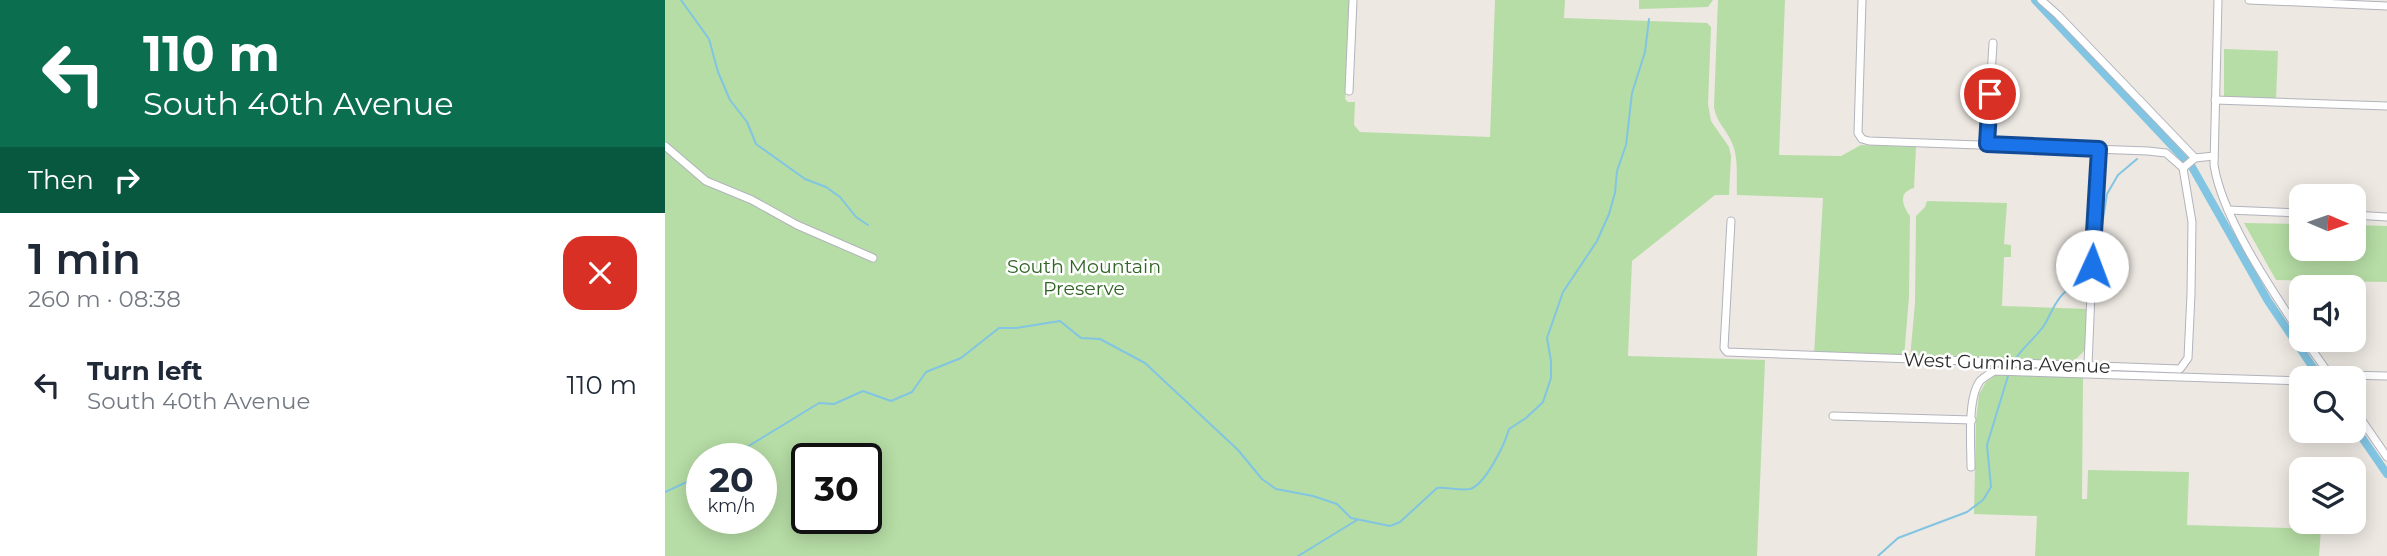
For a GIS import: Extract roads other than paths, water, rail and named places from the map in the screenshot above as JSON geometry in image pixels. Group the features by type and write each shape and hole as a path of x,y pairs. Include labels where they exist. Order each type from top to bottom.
{"street":[{"path":"1349,91 1353,0"},
{"path":"1862,0 1858,133 1862,139 2166,153 2184,166 2195,158 2214,156"},
{"path":"2041,0 2195,158"},
{"path":"2218,0 2214,156 2217,185 2263,274 2289,315"},
{"path":"2249,0 2387,6"},
{"path":"1987,144 1993,43"},
{"path":"2215,100 2387,106"},
{"path":"665,146 714,186 752,200 797,225 873,258"},
{"path":"2088,365 2099,149"},
{"name":"West Gumina Avenue","path":"1731,221 1724,348 1727,352 2180,369 2187,358 2191,316 2192,222 2184,166"},
{"path":"2228,210 2289,213"},
{"path":"2366,215 2387,216"},
{"path":"1971,467 1975,390 1981,379 1994,371 2289,381"},
{"path":"2366,376 2387,376"},
{"path":"1833,416 1972,420"},
{"path":"2366,426 2387,457"}],"waterway":[{"path":"681,0 709,39 718,72 730,100 747,122 756,144 805,179 826,187 840,197 856,217 868,225"},
{"path":"2035,0 2192,167 2268,301 2312,366"},
{"path":"754,443 819,403 834,404 863,391 891,401 912,392 926,372 961,358 999,328 1060,321 1081,338 1100,339 1145,363 1238,450 1262,479 1276,489 1313,496 1337,504 1351,518 1390,526 1400,522 1437,488 1470,489 1488,472 1509,429 1543,402 1551,378 1547,338 1563,292 1597,241 1615,193 1617,171 1626,145 1632,93 1645,52 1649,19"},
{"path":"2096,263 2107,194 2118,175 2137,159"},
{"path":"2014,361 2043,327 2060,298 2087,272"},
{"path":"1878,556 1898,538 1967,512 1983,500 1991,487 1987,445 2008,376"},
{"path":"2366,443 2387,474"},
{"path":"665,492 686,482"},
{"path":"1298,556 1357,520"}],"park label":[{"name":"South Mountain Preserve","path":"1084,277"}]}
